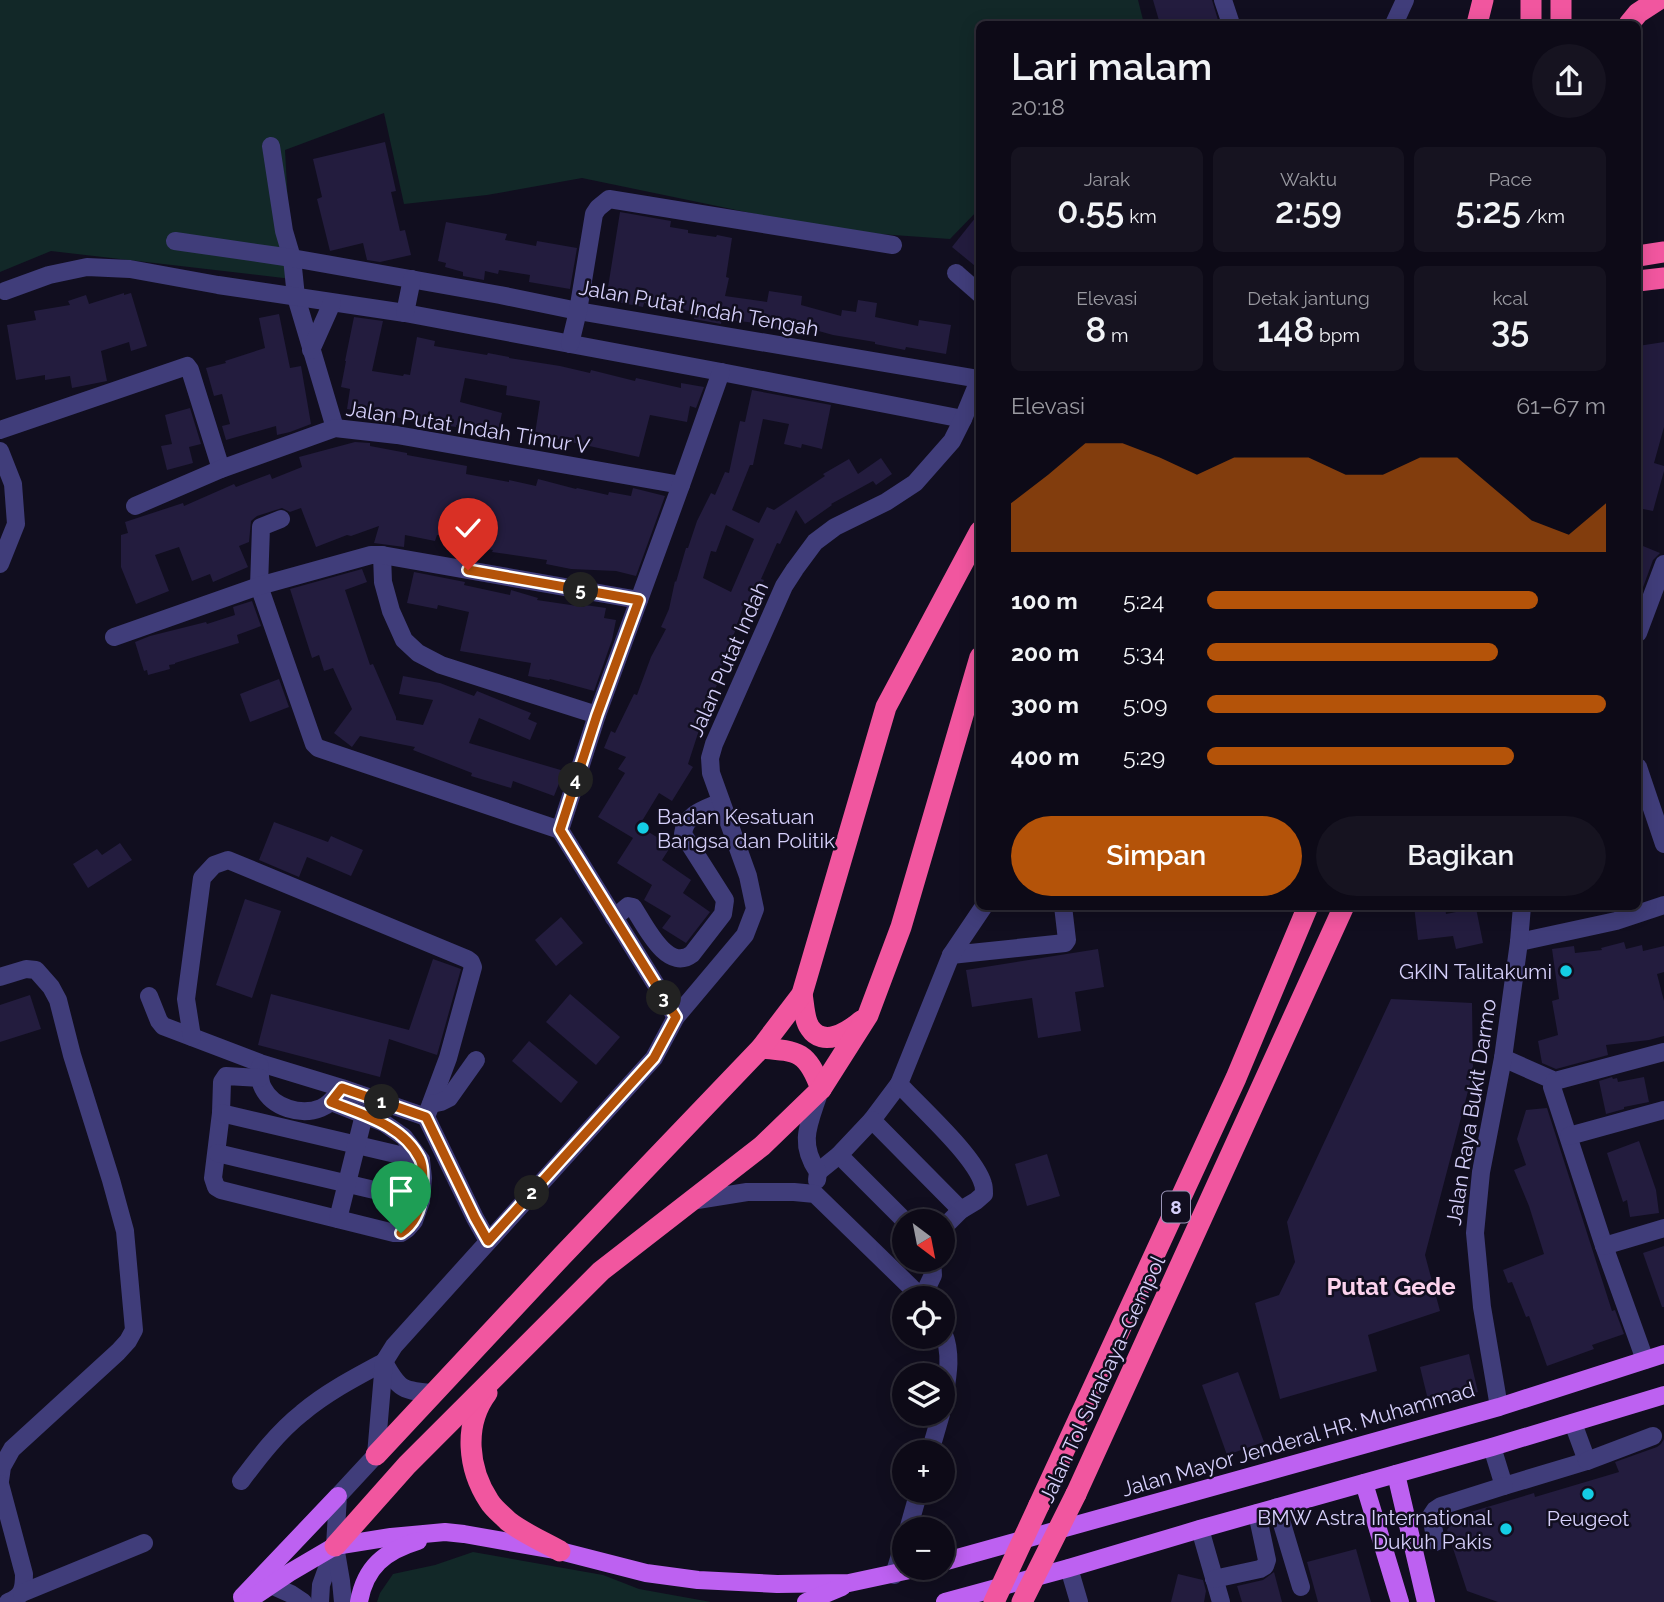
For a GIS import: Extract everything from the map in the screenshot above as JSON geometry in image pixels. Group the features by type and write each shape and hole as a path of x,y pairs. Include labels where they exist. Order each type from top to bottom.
{"highway":[{"path":"1478,21 1483,0"},
{"path":"1531,0 1531,21"},
{"path":"1561,0 1561,21"},
{"path":"1631,21 1638,13 1658,0"},
{"path":"1641,256 1664,252"},
{"path":"1641,281 1664,278"},
{"path":"376,1455 761,1048 802,994 886,707 976,538"},
{"path":"335,1546 407,1465 601,1271 762,1146 820,1090 868,1015 901,927 976,671"},
{"name":"Jalan Tol Surabaya–Gempol","path":"994,1602 1236,1078 1306,910"},
{"name":"Jalan Tol Surabaya–Gempol","path":"1022,1602 1076,1494 1342,910"},
{"path":"802,994 808,1027 829,1038 849,1031 868,1015"},
{"path":"761,1048 792,1051 805,1059 816,1074 820,1090"},
{"path":"514,1358 482,1399 472,1427 470,1445 474,1468 489,1503 510,1523 561,1551"}],"main road":[{"name":"Jalan Mayor Jenderal HR. Muhammad","path":"955,1559 1499,1406 1664,1354"},
{"path":"945,1602 1492,1447 1664,1395"},
{"path":"1396,1474 1426,1602"},
{"path":"1364,1483 1400,1602"},
{"path":"237,1602 338,1496"},
{"path":"246,1602 335,1546 445,1532 561,1551 646,1573 698,1580 777,1584 849,1583 892,1574"},
{"path":"359,1602 365,1579 387,1554 420,1540 464,1534"},
{"path":"806,1602 849,1583"}],"street":[{"path":"1223,0 1230,21"},
{"path":"1395,21 1405,0"},
{"path":"271,146 292,258 296,297 335,428"},
{"path":"570,344 594,214 609,200 893,245"},
{"name":"Jalan Putat Indah Tengah","path":"175,241 292,258 578,311 976,378"},
{"path":"5,291 50,275 87,267 130,269 405,313 963,419"},
{"path":"956,273 976,290"},
{"path":"405,313 412,279"},
{"path":"311,350 332,303"},
{"path":"0,430 187,366 221,469"},
{"path":"560,830 597,715 721,372"},
{"name":"Jalan Putat Indah","path":"384,1362 394,1346 654,1058 676,1017 745,935 755,909 748,876 711,773 712,751 784,586 815,542 835,527 886,502 915,482 951,441 976,386"},
{"name":"Jalan Putat Indah Timur V","path":"135,506 221,469 335,428 397,435 681,485"},
{"path":"0,451 13,484 16,524 0,564"},
{"path":"281,519 261,527 259,586 311,739 318,748 560,830 676,1017"},
{"path":"114,637 259,586 370,555 639,600"},
{"path":"382,555 383,582 391,611 404,640 418,653 440,664 597,715"},
{"path":"1641,626 1662,576"},
{"path":"1641,776 1664,844"},
{"path":"614,918 631,906 657,944 669,956 678,960 692,954 723,914 725,900 683,834 684,826 695,814 721,802"},
{"path":"192,1037 186,999 202,878 214,865 228,860 467,958 473,967 448,1058 428,1110 475,1218 488,1241"},
{"path":"1520,942 1616,921 1664,905"},
{"path":"818,1172 839,1155 872,1120 899,1084 951,956 981,910"},
{"path":"951,956 1065,943 1067,940 1063,910"},
{"name":"Jalan Raya Bukit Darmo","path":"1499,1406 1482,1307 1475,1233 1481,1172 1503,1058 1520,942 1522,910"},
{"path":"0,977 26,969 36,970 51,986 58,1000 125,1231 134,1330 118,1352 12,1448 2,1467 0,1483 24,1574 24,1588 15,1598"},
{"path":"149,996 163,1026 260,1070 337,1095 428,1110 449,1098 476,1060"},
{"path":"1503,1058 1555,1081 1664,1052"},
{"path":"260,1070 262,1087 269,1097 277,1104 290,1109 306,1111 321,1108 337,1095"},
{"path":"260,1070 226,1076 222,1082 213,1178 216,1187 401,1233 414,1221 421,1201 421,1160 404,1138 384,1123 364,1115 337,1095"},
{"path":"1555,1081 1552,1087 1604,1247 1645,1360"},
{"path":"899,1084 976,1168 984,1185 984,1195 956,1215"},
{"path":"815,1194 818,1172 811,1161 806,1144 820,1090"},
{"path":"1569,1136 1664,1110"},
{"path":"221,1113 421,1160"},
{"path":"338,1219 364,1115"},
{"path":"872,1120 961,1210"},
{"path":"217,1153 421,1201"},
{"path":"839,1155 893,1209"},
{"path":"691,1201 747,1192 815,1194 910,1286"},
{"path":"1604,1247 1664,1227"},
{"path":"384,1362 393,1379 407,1391 434,1393"},
{"path":"343,1602 335,1546 338,1496 376,1455 384,1362"},
{"path":"241,1481 271,1443 301,1413 341,1384 384,1362"},
{"path":"1573,1423 1587,1461"},
{"path":"1436,1542 1431,1516 1434,1510 1441,1506 1587,1461 1653,1436"},
{"path":"1492,1447 1504,1486"},
{"path":"1277,1507 1301,1587"},
{"path":"1214,1578 1265,1566 1268,1560 1256,1513"},
{"path":"1200,1529 1221,1602"},
{"path":"15,1598 144,1543"},
{"path":"320,1602 321,1586 335,1546"},
{"path":"1069,1568 1079,1602"},
{"path":"271,1585 303,1602"}],"green space":[{"path":"0,0 1138,0 1143,21 976,21 976,212 950,239 837,231 582,178 487,195 404,204 384,113 285,150 292,279 51,251 0,272"},
{"path":"473,1552 603,1575 639,1589 711,1602 377,1602 393,1574 435,1565"}],"building":[{"path":"1153,0 1212,0 1218,20 1214,21 1159,21"},
{"path":"385,142 396,191 391,192 400,231 405,230 411,255 380,262 367,260 363,243 330,251 317,199 322,197 313,159"},
{"path":"620,212 671,221 670,227 688,230 688,233 732,238 725,296 767,302 769,291 802,296 801,305 841,316 842,310 856,312 858,300 877,303 875,317 918,326 919,320 951,325 946,354 906,347 905,350 797,325 796,331 789,331 764,327 764,324 722,319 721,324 694,319 695,312 644,303 643,307 606,300"},
{"path":"976,217 976,267 952,247"},
{"path":"446,222 507,234 505,240 536,246 537,241 577,248 570,289 529,282 530,275 499,270 498,274 485,271 484,280 463,276 463,272 445,267 446,263 438,261"},
{"path":"131,293 147,346 131,351 129,342 101,351 107,381 72,388 70,376 45,380 45,375 16,380 7,325 36,320 34,311 70,305 68,301 86,295 89,304"},
{"path":"279,314 290,368 301,366 311,424 277,435 276,426 226,440 222,426 230,424 222,394 214,396 206,368 265,348 259,318"},
{"path":"354,317 383,321 372,371 410,375 417,337 435,341 434,346 487,355 488,353 590,373 591,370 635,381 636,378 681,388 681,383 704,387 696,408 690,406 687,422 650,415 639,457 535,434 540,401 506,395 507,386 465,378 460,402 502,413 497,436 456,425 347,409 350,389 341,387"},
{"path":"1664,342 1664,427 1654,463 1664,466 1664,471 1653,511 1641,509 1641,346"},
{"path":"752,390 831,405 822,449 802,444 801,448 784,444 789,424 763,419 753,465 750,465 732,510 759,523 767,507 774,510 825,476 823,474 849,459 858,474 881,458 892,474 876,485 873,481 831,504 805,524 796,510 761,579 764,580 753,608 744,604 728,652 713,683 717,685 698,720 702,721 688,764 693,767 672,801 659,793 639,826 671,846 662,860 691,880 683,893 710,912 686,943 662,928 671,916 644,900 652,885 617,863 633,838 598,817 625,773 618,769 626,757 604,748 611,731 615,733 634,694 637,695 651,657 666,629 661,627 669,609 686,548 711,493 715,495 725,472 729,473 740,421 745,422","holes":["726,525 754,539 731,592 703,578 711,551 716,552"]},
{"path":"190,408 201,444 189,447 193,463 167,470 161,446 172,444 165,415"},
{"path":"355,442 370,443 370,446 407,455 467,466 466,474 509,482 536,486 538,479 608,495 609,492 631,496 633,488 665,496 636,576 616,571 571,569 546,564 547,560 492,552 493,550 479,547 482,536 449,532 448,537 437,535 435,541 405,535 404,547 374,543 379,526 316,547 301,508 290,512 282,508 257,516 251,521 249,542 239,546 248,567 213,582 210,574 192,581 179,547 155,555 169,591 136,604 121,567 121,535 128,533 125,522 183,503 184,506 234,484 236,487 270,474 272,479 302,467 299,457"},
{"path":"1641,545 1660,553 1653,560 1641,593"},
{"path":"362,569 367,582 345,590 370,665 373,664 396,720 423,725 433,700 399,694 403,676 440,683 474,696 477,691 531,713 528,719 537,723 530,740 479,718 469,743 564,771 554,796 513,781 511,788 471,776 472,773 413,750 415,747 360,736 352,747 334,733 352,709 333,668 324,671 319,655 312,658 290,589"},
{"path":"414,572 465,582 464,585 510,595 511,590 538,598 537,600 606,608 604,618 616,620 594,691 528,676 531,663 460,651 469,612 438,605 437,609 407,603"},
{"path":"252,601 261,626 237,635 239,643 169,665 170,669 148,675 147,670 144,671 135,642 235,615 233,607"},
{"path":"279,679 289,707 250,722 240,694"},
{"path":"274,822 328,842 331,836 363,850 351,876 307,857 299,877 259,860"},
{"path":"120,843 132,860 88,888 73,864 97,849 102,855"},
{"path":"245,899 281,911 252,998 216,985"},
{"path":"1414,910 1446,910 1446,914 1476,910 1483,943 1456,949 1453,936 1418,940"},
{"path":"561,917 583,943 556,966 535,940"},
{"path":"1624,942 1626,949 1642,945 1643,951 1664,946 1664,972 1657,974 1664,1001 1664,1036 1606,1045 1608,1055 1556,1069 1542,1063 1538,1041 1558,1035 1552,1001 1559,999 1552,949 1574,946 1575,953 1602,950 1601,948"},
{"path":"1098,949 1104,987 1075,992 1081,1031 1038,1038 1032,998 972,1007 966,970"},
{"path":"433,959 461,969 437,1055 389,1039 380,1077 258,1045 271,994 409,1030"},
{"path":"570,994 620,1037 596,1065 546,1022"},
{"path":"30,995 41,1029 0,1042 0,1005"},
{"path":"1391,999 1472,1003 1473,1072 1425,1255 1440,1311 1368,1335 1377,1371 1280,1399 1255,1303 1279,1295 1295,1262 1287,1222"},
{"path":"529,1041 578,1082 561,1103 512,1061"},
{"path":"1644,1077 1649,1102 1606,1114 1599,1081 1617,1078 1618,1082"},
{"path":"1547,1108 1612,1311 1615,1310 1624,1334 1592,1345 1594,1349 1547,1366 1529,1316 1526,1317 1512,1282 1508,1283 1503,1270 1544,1254 1514,1170 1526,1165 1517,1139 1526,1110"},
{"path":"1639,1141 1656,1190 1659,1213 1630,1217 1627,1200 1623,1202 1607,1153"},
{"path":"1047,1154 1060,1196 1027,1206 1015,1164"},
{"path":"1664,1246 1664,1307 1662,1307 1643,1253"},
{"path":"1469,1354 1478,1392 1429,1404 1420,1367"},
{"path":"1238,1372 1264,1442 1227,1455 1202,1385"},
{"path":"1664,1439 1664,1602 1498,1602 1467,1591 1447,1530 1457,1516 1534,1493 1535,1497 1619,1472 1615,1462 1657,1447"},
{"path":"1356,1549 1371,1602 1318,1602 1307,1562"},
{"path":"1274,1572 1282,1602 1242,1602 1237,1586 1263,1580"},
{"path":"1178,1574 1203,1580 1206,1591 1204,1602 1171,1602"}],"place":[{"name":"Badan Kesatuan Bangsa dan Politik","path":"643,828"},
{"name":"GKIN Talitakumi","path":"1566,971"},
{"name":"Peugeot","path":"1588,1494"},
{"name":"BMW Astra International Dukuh Pakis","path":"1506,1529"}],"district":[{"name":"Putat Gede","path":"1391,1286"}],"route":[{"path":"401,1233 414,1221 421,1201 421,1160 404,1138 384,1123 331,1102 342,1088 426,1117 488,1241 654,1058 676,1017 560,830 597,715 639,600 468,570"}]}
